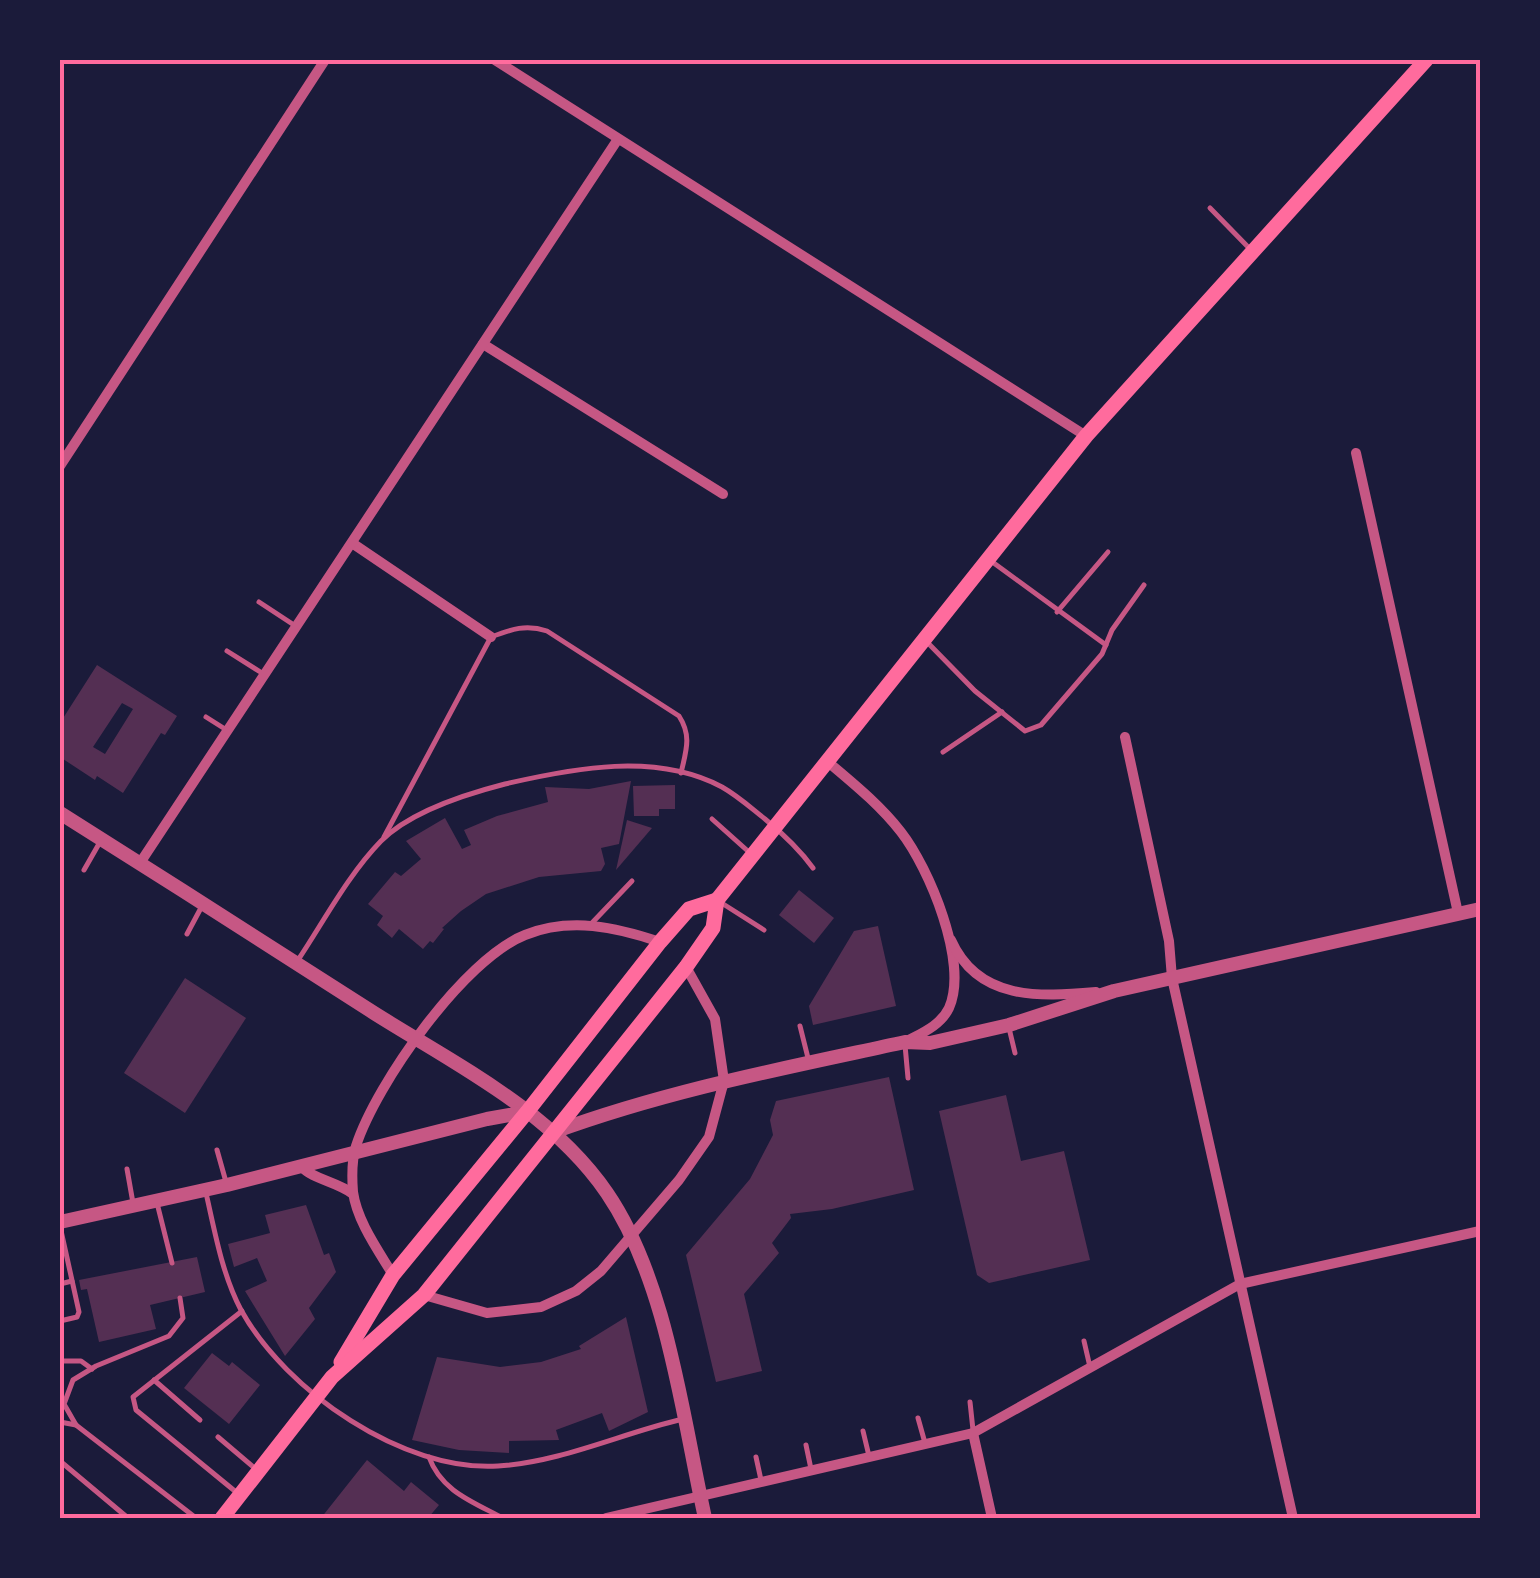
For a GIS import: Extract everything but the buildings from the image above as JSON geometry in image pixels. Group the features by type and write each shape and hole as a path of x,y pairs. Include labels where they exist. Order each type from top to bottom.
{"main road":[{"path":"332,1377 424,1295 686,966 713,928 717,900 1086,436 1426,60"},
{"path":"222,1518 332,1377 392,1275 660,942 689,909 717,900"}],"street":[{"path":"60,466 325,60"},
{"path":"494,60 1086,436"},
{"path":"140,863 618,139"},
{"path":"484,344 722,494"},
{"path":"1356,453 1458,913"},
{"path":"352,543 491,637"},
{"path":"1125,737 1169,941 1172,978 1293,1518"},
{"path":"828,762 880,807 906,839 925,870 945,926 967,966 992,987 1025,994 1114,991"},
{"path":"60,813 554,1132 606,1192 631,1236 657,1303 705,1518"},
{"path":"554,1132 639,1102 724,1081 905,1042 930,1043 1009,1025 1114,991 1480,908"},
{"path":"392,1275 363,1222 353,1194 354,1150 384,1083 462,982 497,950 524,935 554,926 590,925 660,942"},
{"path":"905,1042 939,1021 950,1004 953,971 945,926"},
{"path":"424,1295 487,1314 542,1307 593,1278 679,1180 708,1137 724,1081 715,1020 686,966"},
{"path":"60,1224 354,1150 527,1112"},
{"path":"302,1166 308,1174 340,1184 353,1194"},
{"path":"606,1518 973,1433 1240,1284 1480,1231"},
{"path":"973,1433 992,1518"}],"lane":[{"path":"1210,208 1252,252"},
{"path":"1057,612 1108,552"},
{"path":"989,559 1106,645"},
{"path":"925,640 975,691 1025,731 1041,725 1102,654 1112,630 1144,585"},
{"path":"260,602 296,626"},
{"path":"296,962 383,839 491,637 530,626 547,632 679,716 688,730 681,773"},
{"path":"227,651 264,675"},
{"path":"943,752 1002,712"},
{"path":"206,717 227,731"},
{"path":"383,839 428,810 478,791 597,767 640,766 718,785 774,827 812,868"},
{"path":"712,819 753,855"},
{"path":"84,870 101,839"},
{"path":"590,925 632,881"},
{"path":"717,900 764,930"},
{"path":"187,934 204,904"},
{"path":"1009,1025 1015,1053"},
{"path":"800,1026 809,1063"},
{"path":"905,1042 908,1078"},
{"path":"218,1150 226,1185"},
{"path":"127,1170 134,1206"},
{"path":"206,1190 220,1252 242,1311 284,1366 376,1436 429,1456 494,1466 522,1463 683,1419"},
{"path":"156,1201 172,1263"},
{"path":"60,1224 79,1312 77,1317 60,1321"},
{"path":"60,1284 72,1281"},
{"path":"180,1298 182,1318 169,1336 73,1380 64,1404 76,1424 196,1518"},
{"path":"240,1495 136,1410 133,1397 242,1311"},
{"path":"1084,1341 1090,1367"},
{"path":"60,1361 81,1362 92,1369"},
{"path":"154,1380 200,1420"},
{"path":"970,1402 973,1433"},
{"path":"918,1418 925,1443"},
{"path":"60,1422 76,1424"},
{"path":"863,1431 870,1456"},
{"path":"218,1437 259,1471"},
{"path":"806,1444 811,1469"},
{"path":"429,1456 435,1474 454,1492 503,1518"},
{"path":"756,1456 761,1480"},
{"path":"60,1461 128,1518"}]}
